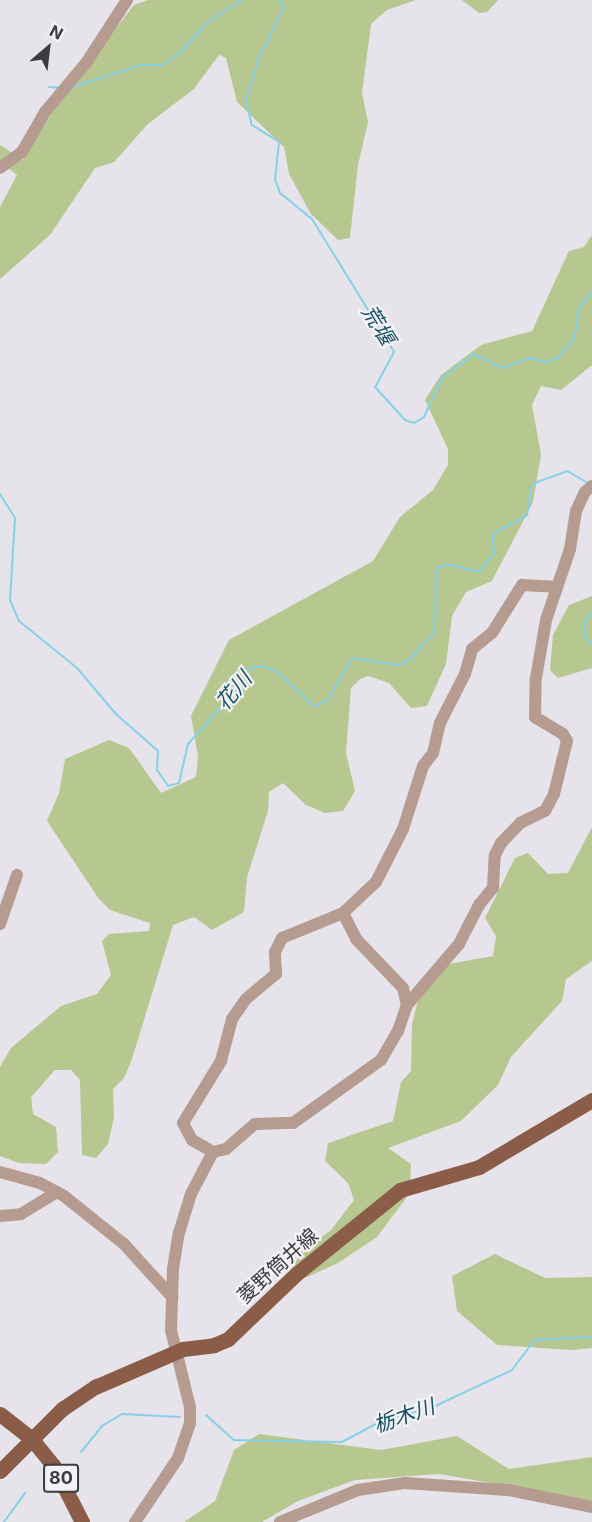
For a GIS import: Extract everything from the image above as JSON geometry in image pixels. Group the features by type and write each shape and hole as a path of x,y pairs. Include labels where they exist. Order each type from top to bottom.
{"main road":[{"name":"菱野筒井線","path":"0,1471 31,1438 86,1392 175,1352 214,1346 228,1339 296,1274 400,1190 480,1167 592,1100"},
{"name":"80","path":"0,1414 31,1438 53,1465 82,1522"}],"street":[{"path":"0,168 22,152 45,112 86,63 127,0"},
{"path":"556,587 522,585 492,633 472,649 465,674 440,723 433,753 423,766 403,828 376,882 343,913 282,938 275,952 276,974 246,999 232,1019 221,1061 183,1123 192,1140 213,1152 226,1149 255,1124 293,1123 366,1072 390,1048 406,1005 459,944 478,905 493,888 495,855 507,834 545,811 560,779 567,741 563,734 535,717 534,706 546,620 570,549 576,511 585,492 592,486"},
{"path":"0,924 17,875"},
{"path":"343,913 356,939 403,988 406,1005"},
{"path":"135,1522 178,1458 190,1424 189,1399 175,1352 172,1298 179,1233 191,1194 213,1152"},
{"path":"0,1172 40,1183 57,1192 124,1244 172,1298"},
{"path":"0,1216 21,1214 57,1192"},
{"path":"280,1522 358,1490 398,1483 508,1490 592,1507"}],"green space":[{"path":"148,0 416,0 387,10 371,24 362,93 368,122 358,165 350,238 338,240 311,214 289,174 284,147 237,102 226,58 219,55 194,89 148,124 114,162 95,168 50,235 0,279 0,207 17,175 0,161 0,145 23,160 61,98 134,5"},
{"path":"462,0 498,0 487,12 479,13"},
{"path":"592,235 592,365 561,390 541,386 532,405 541,455 533,502 492,581 466,592 452,616 446,664 427,706 411,708 389,683 368,676 360,679 351,688 346,753 355,791 343,811 325,813 306,805 283,783 269,792 268,811 247,877 244,912 212,930 194,917 173,925 132,1059 124,1078 113,1089 114,1117 108,1144 96,1158 82,1155 80,1080 71,1070 55,1070 31,1097 33,1114 56,1127 58,1152 46,1164 19,1163 0,1156 0,1067 11,1048 61,1006 97,994 111,975 102,941 109,934 149,931 150,923 110,910 99,899 47,821 59,793 65,759 109,740 129,748 161,793 196,777 198,756 191,716 229,640 373,561 400,517 433,490 448,465 448,449 425,400 441,375 481,345 532,331 569,251 584,247"},
{"path":"592,596 592,668 558,678 550,670 553,635 569,605"},
{"path":"592,827 592,961 566,979 562,1001 511,1057 498,1085 461,1121 388,1148 411,1164 410,1193 377,1237 338,1263 305,1278 292,1269 301,1252 331,1230 354,1200 348,1183 325,1161 328,1143 393,1121 401,1082 411,1071 412,1024 422,985 443,965 493,956 496,936 485,918 515,858 528,853 548,874 568,873"},
{"path":"495,1254 545,1278 592,1277 592,1348 572,1350 497,1345 457,1311 452,1276"},
{"path":"259,1434 381,1450 457,1436 509,1469 592,1457 592,1513 526,1489 439,1474 355,1480 298,1501 262,1522 184,1522 215,1501 234,1450"}],"waterway":[{"name":"荒堰","path":"72,87 141,65 162,65 179,54 208,22 242,0"},
{"name":"荒堰","path":"279,0 284,7 259,58 246,100 252,125 279,142 275,179 280,193 312,219 394,352 375,387 405,420 414,423 424,417 442,378 474,354 502,368 529,358 546,362 556,359 574,340 580,306 592,292"},
{"name":"荒堰","path":"49,87 60,88"},
{"name":"花川","path":"0,494 15,518 10,600 19,621 77,668 116,714 158,751 157,770 168,786 179,783 188,744 240,686 249,668 262,666 276,671 314,706 327,701 352,658 397,665 407,662 435,632 436,568 450,565 480,572 494,553 492,534 527,515 532,484 567,471 588,483"},
{"name":"花川","path":"592,612 584,623 585,637 592,645"},
{"name":"栃木川","path":"206,1415 234,1440 342,1442 383,1420 431,1408 512,1370 535,1340 592,1337"},
{"name":"栃木川","path":"81,1452 102,1426 122,1414 180,1417"},
{"name":"栃木川","path":"4,1522 25,1493"}]}
